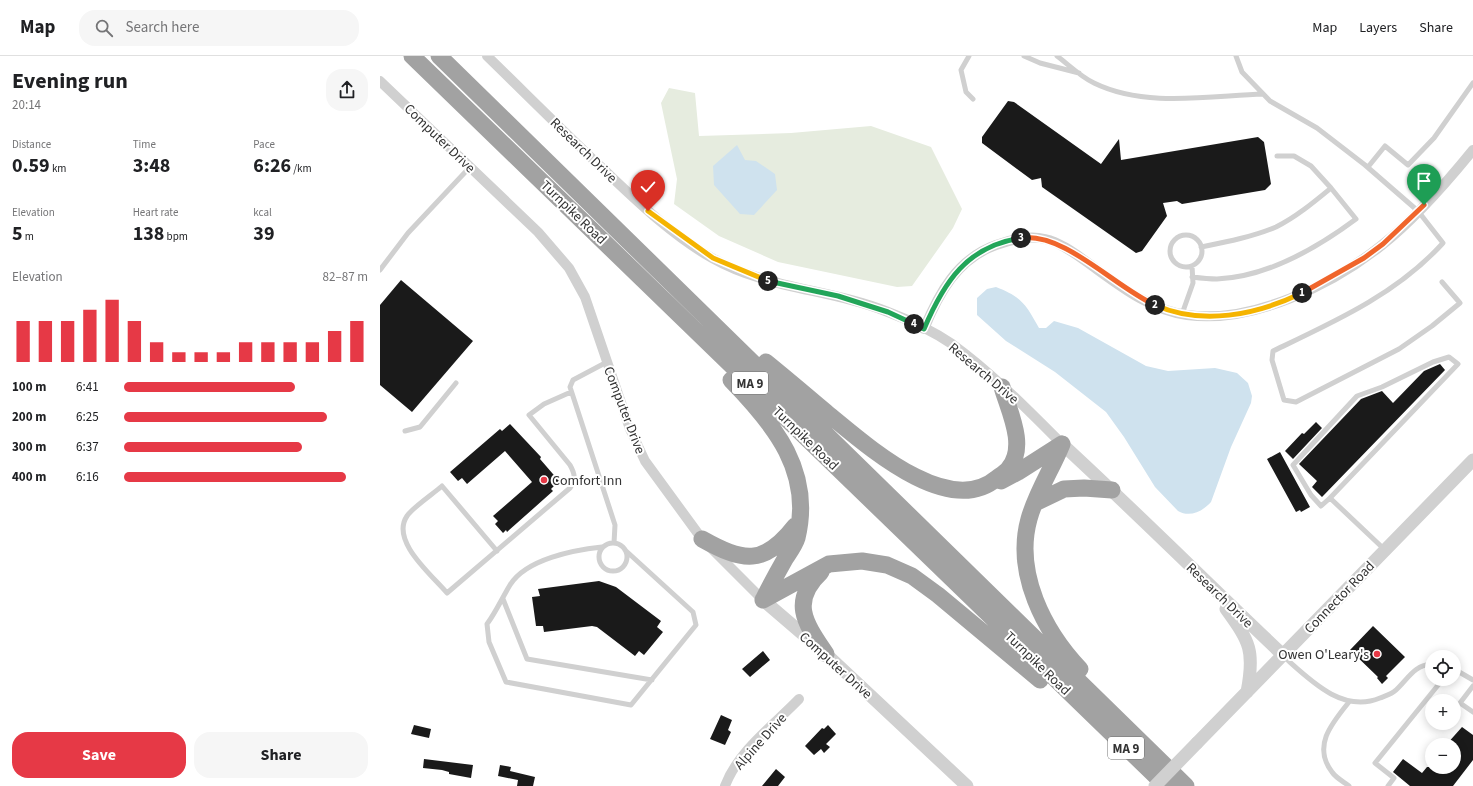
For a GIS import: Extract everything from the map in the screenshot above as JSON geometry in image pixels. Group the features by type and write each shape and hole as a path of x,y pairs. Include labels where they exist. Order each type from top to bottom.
{"highway":[{"name":"Turnpike Road","path":"412,56 1087,710 1160,784"},
{"name":"Turnpike Road","path":"439,56 1186,786"},
{"path":"511,151 767,419 784,446 794,467 800,486 802,504 796,539 763,600"},
{"path":"651,264 758,356 870,449 896,467 939,487 976,489 989,485 1018,472 1062,444"},
{"path":"989,485 1009,468 1016,451 1016,434 1002,387"},
{"path":"1062,444 1051,471 1034,503 1028,524 1026,555 1028,576 1033,596 1043,618 1074,663 1105,695 1118,720"},
{"path":"1034,503 1064,489 1084,488 1112,490"},
{"path":"702,539 724,551 738,555 756,556 772,550 779,545 799,521"},
{"path":"763,600 829,564 862,562 887,565 912,576 938,595 1063,699 1087,710"},
{"path":"826,654 807,626 802,605 810,583 829,564"}],"street":[{"name":"Research Drive","path":"487,56 648,211 713,258 763,279 838,296 888,312 951,343 1002,387 1112,490 1283,655"},
{"name":"Computer Drive","path":"380,81 538,232 569,268 586,297 630,428 645,461 702,539 763,600 826,654 967,786"},
{"path":"924,329 934,304 959,268 974,255 991,247 1011,239 1027,237 1047,239 1070,251 1142,299 1164,309 1182,314 1210,316 1239,315 1289,299 1314,288 1364,258 1383,244 1418,211 1473,150"},
{"name":"Connector Road","path":"1160,784 1197,743 1473,460"},
{"path":"1206,582 1245,636 1251,655 1250,677 1247,692"},
{"name":"Alpine Drive","path":"725,786 732,773 751,748 799,699"}],"lane":[{"path":"969,56 961,70 966,92 973,99"},
{"path":"1024,56 1040,63 1082,74"},
{"path":"1057,56 1094,83 1140,98 1179,98 1263,94"},
{"path":"1236,56 1242,72 1270,101 1317,128 1368,167 1418,211 1443,243 1428,259 1380,297 1338,321 1273,351 1272,360 1284,400 1296,402 1303,399 1399,350 1432,326 1460,303 1442,282"},
{"path":"1368,167 1385,146 1408,165 1434,138 1473,84"},
{"path":"1192,277 1217,279 1246,274 1283,263 1308,251 1356,220 1331,188 1310,166 1294,156 1277,156"},
{"path":"380,270 408,234 470,167"},
{"path":"1201,247 1247,237 1276,226 1304,209 1331,188"},
{"path":"1183,235 1191,236 1197,240 1201,247 1201,255 1198,262 1192,266 1184,268 1177,265 1171,259 1169,252 1171,244 1176,238 1183,235"},
{"path":"1182,314 1193,283 1192,266"},
{"path":"1450,357 1458,364 1330,498 1321,506 1311,495 1293,465 1357,396 1382,387 1433,362 1450,357"},
{"path":"607,362 573,380 570,387 615,525 614,542"},
{"path":"405,431 420,427 456,383"},
{"path":"497,551 442,486 407,516 402,531 405,545 447,593 497,551 570,488 574,482 574,474 570,465 529,415 544,404 571,392"},
{"path":"1330,498 1385,550"},
{"path":"614,542 621,545 693,612 696,625 631,705 506,682 489,642 486,624 511,584 527,568 538,562 588,549 602,547 608,543 614,542"},
{"path":"602,547 599,553 599,560 602,566 608,570 614,571 621,568 625,564 627,557 625,550"},
{"path":"503,599 527,659 652,680"},
{"path":"1283,655 1319,686 1337,697 1349,702 1374,701 1395,692 1413,671 1425,664"},
{"path":"1461,673 1473,680"},
{"path":"1388,786 1394,778 1375,763 1437,686"},
{"path":"1473,686 1460,703 1473,712"},
{"path":"1349,702 1327,731 1323,754 1332,773 1349,786"}],"shaded area":[{"path":"669,88 695,93 699,136 791,133 871,126 931,147 962,209 953,228 912,286 897,287 778,262 719,236 674,204 677,179 661,103"}],"water":[{"path":"737,145 745,160 756,161 775,174 777,190 754,215 740,214 714,185 713,166"},
{"path":"996,287 1018,298 1027,308 1039,328 1046,328 1054,321 1078,328 1146,366 1168,371 1215,368 1237,373 1248,383 1252,396 1251,403 1231,447 1211,502 1208,505 1200,511 1192,514 1178,511 1155,487 1124,437 1106,412 1055,372 1006,341 977,315 977,298 987,289"}],"building":[{"path":"1008,101 1014,102 1101,164 1119,139 1121,160 1258,137 1264,142 1271,184 1265,190 1182,204 1177,201 1163,203 1167,216 1142,251 1136,253 1042,187 1041,178 1032,180 982,143 982,137"},
{"path":"401,280 473,341 412,412 380,385 380,305"},
{"path":"1440,364 1445,370 1322,497 1312,487 1317,481 1299,464 1361,399 1382,391 1393,403 1424,371"},
{"path":"1316,422 1322,428 1293,459 1285,451 1302,433 1304,434"},
{"name":"Comfort Inn","path":"510,424 541,457 540,459 559,481 551,489 553,491 507,532 506,530 503,533 495,524 498,521 493,516 532,482 505,451 467,484 462,478 458,481 450,472 500,429 502,431"},
{"path":"1280,452 1310,507 1301,512 1300,510 1296,512 1267,459"},
{"path":"599,581 616,587 661,621 657,627 663,632 644,655 639,651 635,656 597,627 592,626 544,632 543,626 536,626 532,597 540,596 538,589"},
{"name":"Owen O'Leary's","path":"1373,626 1405,657 1386,676 1388,678 1382,684 1377,678 1378,677 1350,650"},
{"path":"763,651 770,660 750,677 742,669"},
{"path":"721,715 732,720 728,730 731,732 725,745 710,739"},
{"path":"414,725 431,729 429,738 411,734"},
{"path":"828,725 836,734 826,744 830,747 824,753 821,749 814,755 805,746 822,728 824,729"},
{"path":"1462,727 1473,735 1473,760 1453,786 1410,786 1393,772 1403,759 1422,773 1425,769 1425,774 1461,774 1461,738 1452,738 1461,730"},
{"path":"424,759 473,765 471,778 449,774 449,772 442,770 423,768"},
{"path":"500,765 511,767 510,771 535,777 533,786 517,786 518,780 498,776"},
{"path":"776,769 785,777 778,786 762,786"}],"place":[{"name":"Comfort Inn","path":"544,480"},
{"name":"Owen O'Leary's","path":"1377,654"}],"route":[{"path":"648,211 694,246 713,258 734,268 763,279 838,296 888,312 924,329 934,304 947,283 959,268 974,255 1011,239 1027,237 1047,239 1070,251 1142,299 1164,309 1187,315 1239,315 1289,299 1314,288 1335,276 1383,244 1424,205"}]}
